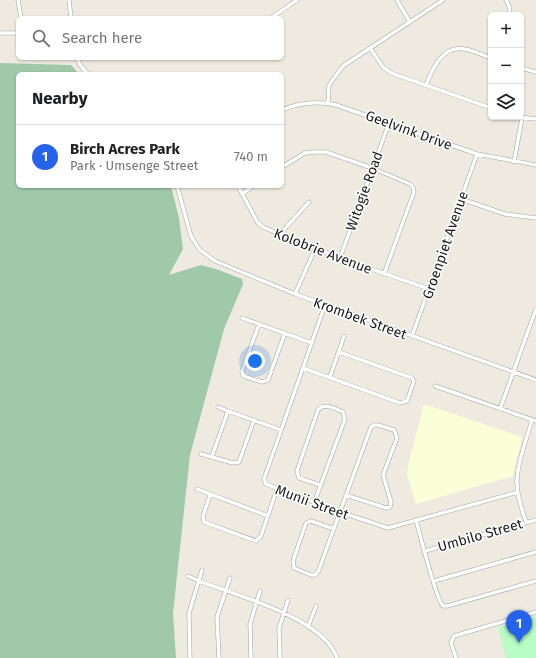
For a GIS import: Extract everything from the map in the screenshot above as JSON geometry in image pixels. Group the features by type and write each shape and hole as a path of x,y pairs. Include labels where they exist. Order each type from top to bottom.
{"street":[{"path":"18,0 20,16"},
{"path":"69,0 71,16"},
{"path":"274,16 297,0"},
{"path":"397,0 410,22"},
{"path":"328,103 328,89 333,78 343,66 443,0"},
{"path":"506,0 510,12"},
{"path":"0,33 16,33"},
{"path":"370,48 383,67 388,71 426,86 488,107"},
{"path":"426,86 435,64 444,55 452,50 463,48 488,57"},
{"path":"78,60 86,72"},
{"path":"524,69 536,72"},
{"name":"Geelvink Drive","path":"284,109 305,103 328,103 348,108 477,154 536,165"},
{"path":"524,118 536,119"},
{"path":"514,162 520,120"},
{"name":"Witogie Road","path":"340,258 389,123"},
{"path":"284,166 305,153 320,152 333,154 409,183 414,190 384,274"},
{"name":"Groenpiet Avenue","path":"412,336 477,154"},
{"name":"Krombek Street","path":"178,188 187,225 193,240 200,250 214,260 295,294 536,380"},
{"name":"Kolobrie Avenue","path":"239,188 258,223 265,228 315,249 429,289"},
{"path":"242,194 250,188"},
{"path":"461,199 505,214 536,218"},
{"path":"280,234 309,202"},
{"path":"295,294 315,249"},
{"name":"Munii Street","path":"325,305 264,479 266,485 388,528 518,492"},
{"path":"500,409 536,309"},
{"path":"242,318 312,343"},
{"path":"531,323 536,325"},
{"path":"259,324 242,371 243,375 246,377 262,382 268,380 285,333"},
{"path":"330,377 344,336"},
{"path":"303,368 400,403 405,402 408,399 414,382 412,378 339,352"},
{"path":"435,386 534,421 517,474 518,492 526,522"},
{"path":"314,503 345,417 342,411 326,406 320,408 297,471 300,478 320,485"},
{"path":"218,407 228,413 254,420 281,430"},
{"path":"212,456 228,413"},
{"path":"202,454 233,463 239,462 254,420"},
{"path":"334,529 312,521 306,523 293,561 294,568 311,575 317,573 334,529 346,495 372,426 378,425 394,430 397,438 383,475 391,506 387,508 346,495"},
{"path":"210,495 203,516 203,521 232,533 253,540 258,540 261,536 277,489"},
{"path":"197,490 268,516"},
{"path":"416,520 442,605 447,606 536,581"},
{"name":"Umbilo Street","path":"425,551 536,520"},
{"path":"434,581 535,552 536,558"},
{"path":"190,658 188,613 202,570"},
{"path":"188,576 199,582 284,613 308,627 326,640 333,649 337,658"},
{"path":"219,658 217,617 230,578"},
{"path":"250,658 250,624 260,591"},
{"path":"280,658 279,631 288,600"},
{"path":"308,627 316,606"},
{"path":"456,658 451,643 454,636 536,612"}],"shaded area":[{"path":"0,63 71,65 77,72 16,72 16,188 172,188 179,218 183,249 169,275 201,265 242,279 243,284 224,329 190,455 173,613 176,658 0,658"},
{"path":"424,404 522,437 513,476 416,504 407,474"}],"green space":[{"path":"536,617 536,658 506,658 498,627"}],"place":[{"name":"Birch Acres Park","path":"519,643"}]}
